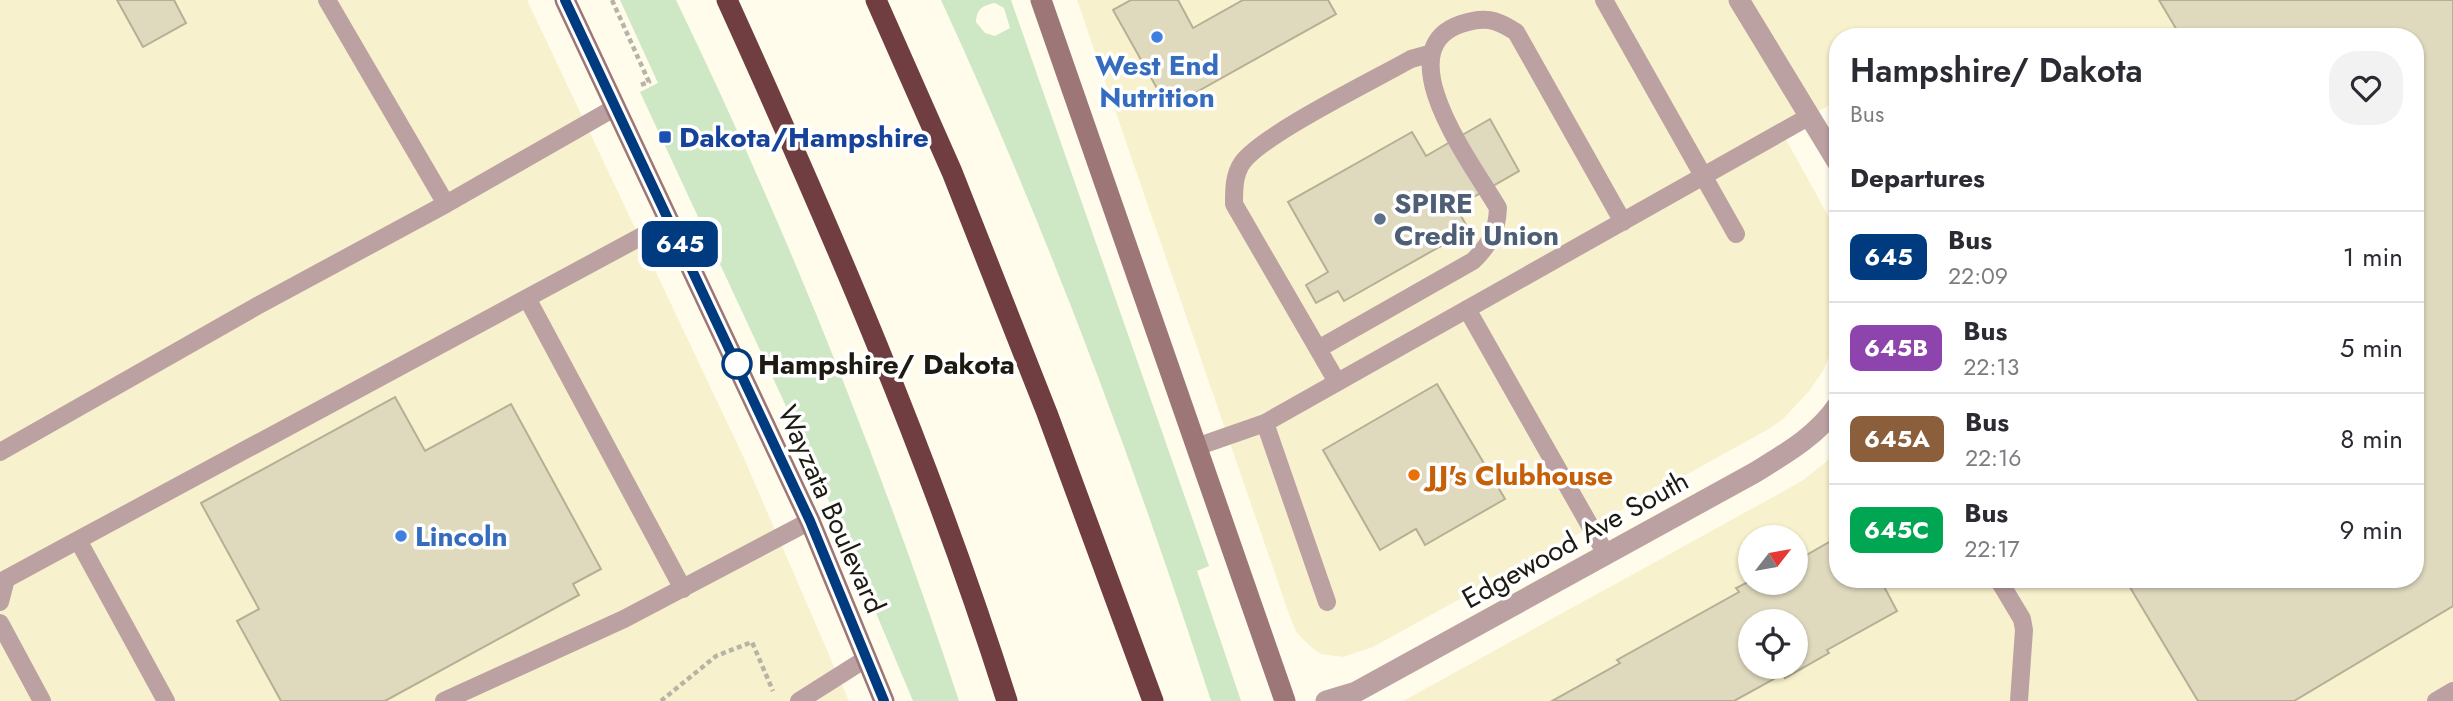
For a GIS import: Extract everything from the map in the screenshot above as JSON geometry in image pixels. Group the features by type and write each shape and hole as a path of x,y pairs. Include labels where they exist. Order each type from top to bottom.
{"highway":[{"path":"726,0 850,276 903,408 1007,701"},
{"path":"876,0 952,172 1047,414 1153,701"},
{"path":"1123,624 1146,701"}],"street":[{"name":"Wayzata Boulevard","path":"565,0 810,521 884,701"},
{"path":"1041,0 1199,446 1285,701"},
{"path":"1740,0 1829,148"},
{"name":"Edgewood Ave South","path":"1326,701 1359,696 1794,449 1829,415"}],"lane":[{"path":"327,0 446,204"},
{"path":"1604,0 1736,234"},
{"path":"1337,382 1234,204 1234,183 1240,165 1262,144 1411,59 1429,54 1440,37 1458,25 1475,20 1498,20 1516,32 1623,222"},
{"path":"1318,349 1472,261 1488,245 1497,228 1498,208 1436,99 1429,54"},
{"path":"0,452 616,107"},
{"path":"1199,446 1265,423 1810,116"},
{"path":"0,602 6,579 670,221"},
{"path":"527,298 683,589"},
{"path":"1467,309 1606,554"},
{"path":"1265,423 1327,602"},
{"path":"444,701 624,619 810,521"},
{"path":"78,540 166,701"},
{"path":"2004,588 2022,618 2024,630 2019,701"},
{"path":"0,623 42,701"},
{"path":"799,701 867,658"},
{"path":"2436,701 2453,691"}],"path":[{"path":"661,701 716,656 752,642 778,701"}],"shaded area":[{"path":"0,0 527,0 743,456 849,701 0,701"},
{"path":"1077,0 2453,0 2453,701 1403,701 1802,481 1829,459 1829,588 2424,588 2424,28 1829,28 1829,105 1782,132 1829,217 1829,356 1823,371 1809,391 1783,419 1769,429 1373,647 1343,657 1321,654 1297,633 1290,617"}],"green space":[{"path":"620,0 676,0 756,172 829,346 897,523 959,701 913,701 818,475 640,92 658,83"},
{"path":"941,0 1011,0 1209,566 1197,571 1241,701 1211,701 1151,523 1086,346 980,86","holes":["995,3 1004,8 1010,28 995,36 985,33 976,22 979,11"]}],"building":[{"path":"117,0 174,0 186,23 143,47"},
{"path":"1131,0 1178,0 1193,28 1243,0 1328,0 1336,14 1168,108 1113,10"},
{"path":"2159,0 2453,0 2453,606 2294,701 2198,701 2130,588 2424,588 2424,28 2176,28"},
{"name":"SPIRE Credit Union","path":"1490,119 1519,171 1456,207 1469,230 1344,301 1338,291 1316,303 1306,285 1328,272 1288,202 1412,132 1426,156"},
{"name":"JJ's Clubhouse","path":"1437,384 1505,499 1425,545 1416,529 1380,550 1323,450"},
{"name":"Lincoln","path":"395,397 425,451 511,404 601,569 573,584 579,595 385,701 281,701 237,621 259,609 201,503"},
{"path":"1829,542 1829,588 1885,588 1897,611 1827,650 1829,653 1808,665 1808,609 1738,609 1738,679 1774,679 1734,701 1552,701 1620,663 1617,660 1738,593 1738,595 1808,595 1808,554"}],"bus line":[{"name":"645","path":"565,0 810,521 884,701"}],"place":[{"name":"West End Nutrition","path":"1157,37"},
{"name":"Dakota/Hampshire","path":"665,137"},
{"name":"SPIRE Credit Union","path":"1380,219"},
{"name":"Hampshire/ Dakota","path":"737,364"},
{"name":"JJ's Clubhouse","path":"1414,475"},
{"name":"Lincoln","path":"401,536"}]}
